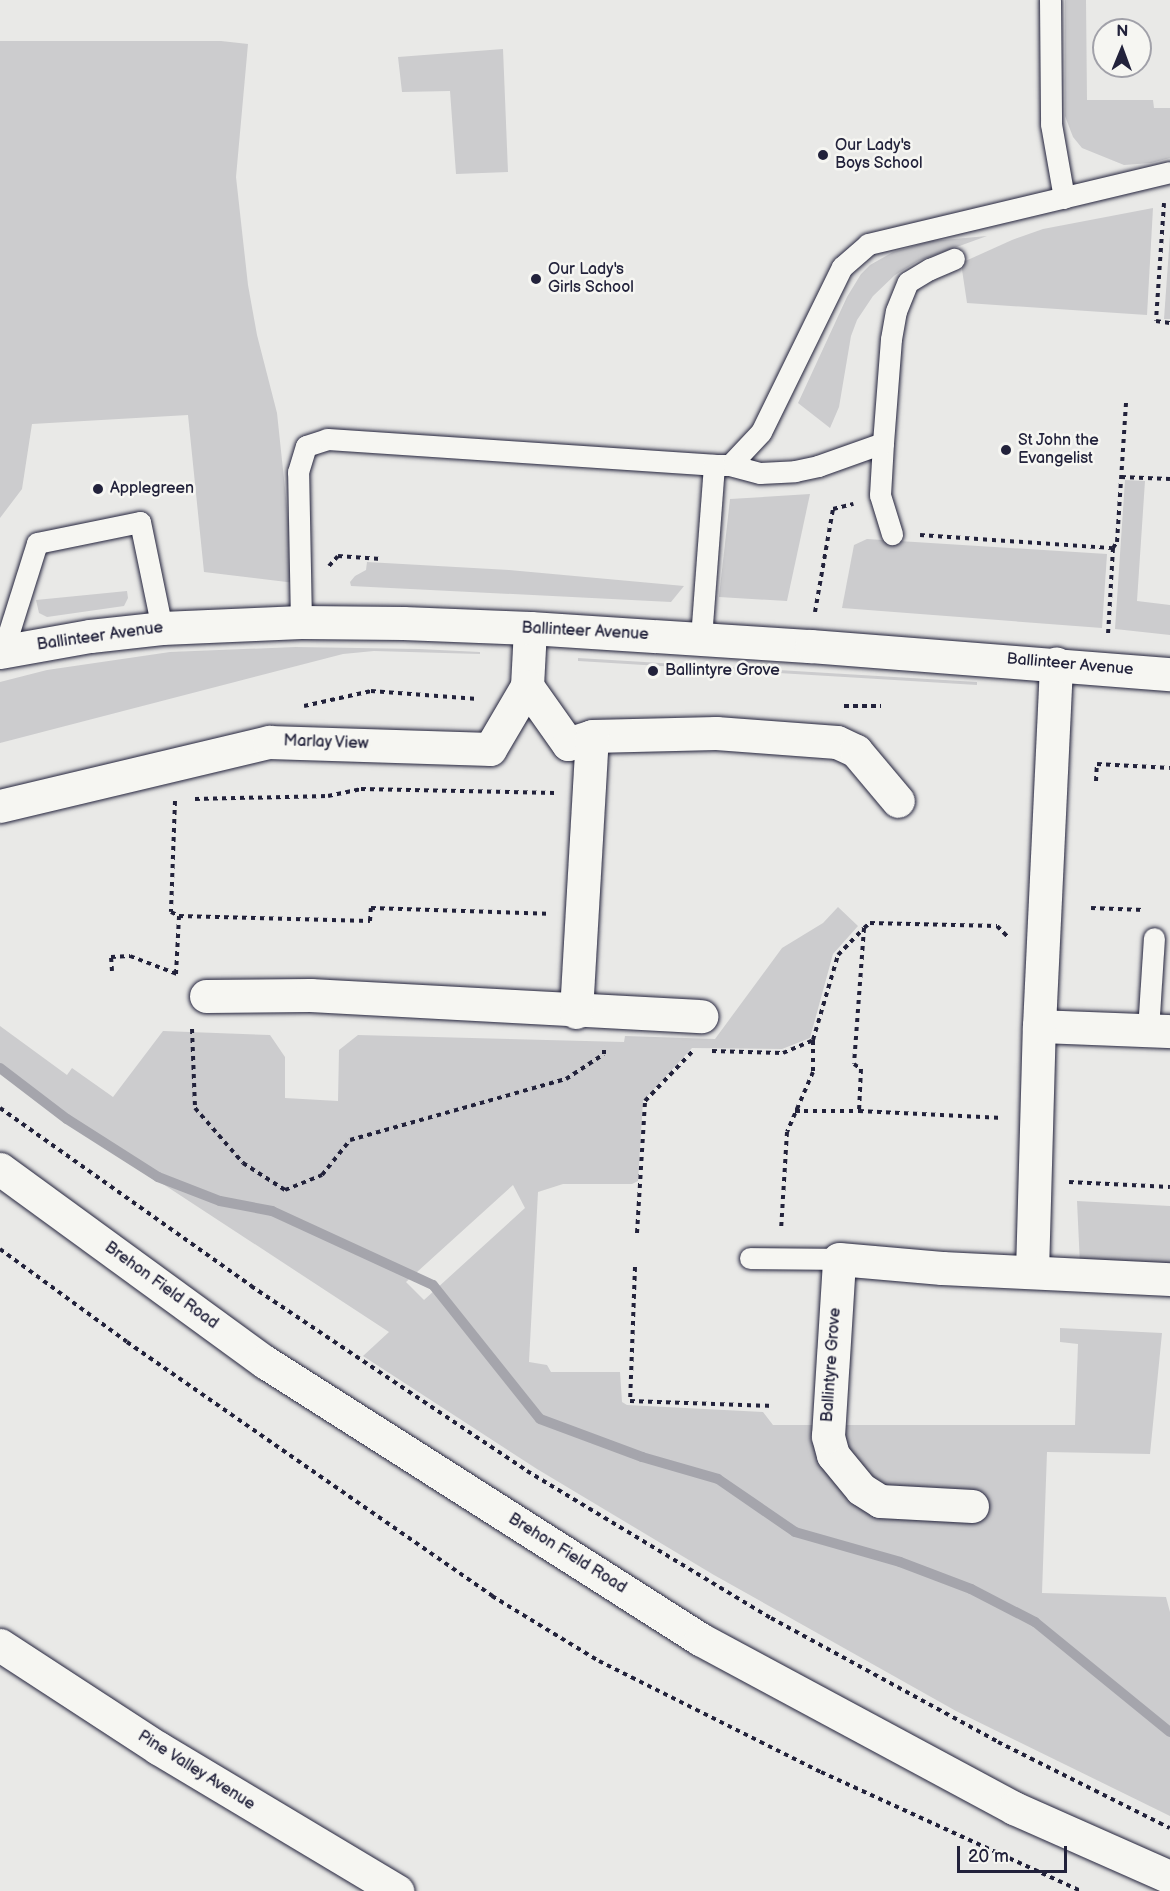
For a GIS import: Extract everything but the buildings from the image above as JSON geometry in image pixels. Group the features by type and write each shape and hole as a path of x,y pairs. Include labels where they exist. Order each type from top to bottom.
{"street":[{"name":"Ballinteer Avenue","path":"1,651 90,636 301,608 530,628 1056,663 1170,674"},
{"path":"530,628 527,686 568,744 592,736 716,733 837,742 856,751 898,801"},
{"path":"1032,1272 1039,1026 1056,663"},
{"name":"Marlay View","path":"0,806 269,742 490,749 527,686"},
{"path":"576,1012 592,736"},
{"path":"193,999 310,995 576,1012 700,1016"},
{"path":"1039,1026 1159,1031"},
{"name":"Brehon Field Road","path":"0,1169 265,1362 700,1638 1014,1808 1170,1877"},
{"path":"839,1259 1170,1279"},
{"name":"Ballintyre Grove","path":"839,1259 828,1436 833,1455 861,1489 880,1501 972,1506"},
{"name":"Pine Valley Avenue","path":"0,1645 158,1748 397,1891"}],"lane":[{"path":"1050,0 1051,124 1064,198"},
{"path":"701,639 722,465 761,432 842,267 868,244 1170,172"},
{"path":"892,534 880,495 891,339 896,311 908,282 954,259"},
{"path":"301,608 298,472 306,446 327,439 722,465 760,473 795,471 818,466 883,443"},
{"path":"1,651 37,543 140,522 162,628"},
{"path":"1154,938 1159,1031"},
{"path":"750,1258 839,1259"}],"path":[{"path":"1163,215 1156,321 1170,323"},
{"path":"1108,639 1113,548 1117,542 1126,401"},
{"path":"1121,477 1170,479"},
{"path":"811,646 833,509 853,504"},
{"path":"892,534 1113,548"},
{"path":"301,608 338,556 381,560"},
{"path":"1096,781 1097,764 1170,768"},
{"path":"553,914 371,908 369,921 179,916 171,912 175,799 328,796 361,789 562,794"},
{"path":"1091,908 1147,910"},
{"path":"176,974 179,916"},
{"path":"780,1236 788,1132 813,1072 813,1040 838,955 870,923 997,926 1010,939"},
{"path":"859,1111 861,1069 854,1064 864,928"},
{"path":"112,971 111,957 129,956 176,974 193,999 195,1108 243,1163 285,1190 322,1175 350,1140 566,1079 604,1054 605,1036"},
{"path":"637,1233 645,1101 693,1051 783,1053 813,1040"},
{"path":"0,1108 252,1286 527,1471 771,1618 998,1742 1170,1828"},
{"path":"795,1111 859,1111 1006,1118"},
{"path":"1061,1182 1170,1187"},
{"path":"0,1249 127,1342 492,1596 598,1660 821,1772 1081,1891"},
{"path":"635,1267 630,1401 774,1406"}],"shaded area":[{"path":"1065,0 1086,0 1087,100 1153,100 1154,108 1170,108 1170,158 1151,163 1124,165 1082,148 1073,137 1065,116"},
{"path":"0,41 221,41 248,44 236,177 248,285 257,335 277,413 295,583 204,572 188,415 32,424 22,489 0,518"},
{"path":"503,49 508,172 456,174 450,91 402,92 398,57"},
{"path":"1153,208 1147,315 967,303 961,263 1043,229"},
{"path":"1170,235 1170,319 1164,319"},
{"path":"987,236 918,261 895,275 873,296 857,320 851,336 839,407 830,428 798,403 847,297 861,274 870,265 893,252 932,241"},
{"path":"1125,480 1145,481 1137,601 1170,605 1170,635 1115,629"},
{"path":"810,494 787,601 719,597 730,499"},
{"path":"867,539 1107,554 1102,628 842,608 854,545"},
{"path":"367,562 509,570 684,586 671,602 351,586 350,582 355,576 366,570"},
{"path":"127,591 128,598 124,606 47,617 39,613 36,600"},
{"path":"296,647 419,649 480,652 480,654 374,651 343,654 0,743 0,682 47,670 170,652"},
{"path":"578,658 977,682 977,685 578,661"},
{"path":"838,907 858,926 833,954 810,1038 782,1049 692,1048 643,1101 638,1181 632,1184 563,1184 538,1192 529,1362 547,1365 551,1372 620,1372 622,1402 627,1405 763,1412 773,1425 1075,1425 1078,1344 1060,1342 1060,1328 1162,1333 1150,1454 1047,1452 1042,1593 1166,1597 1170,1612 1170,1816 956,1711 714,1575 537,1469 363,1356 389,1332 79,1129 0,1072 0,1026 67,1075 72,1068 113,1097 163,1031 270,1035 285,1057 285,1098 338,1101 339,1050 358,1035 624,1042 625,1036 715,1039 782,948 823,923","holes":["513,1185 525,1208 424,1300 406,1282"]},
{"path":"1077,1201 1170,1206 1170,1269 1080,1265"}],"waterway":[{"path":"0,1068 67,1119 158,1177 220,1201 272,1211 433,1285 540,1419 642,1457 718,1479 795,1532 900,1562 971,1589 1035,1622 1170,1732"}],"place":[{"name":"Our Lady's Boys School","path":"823,155"},
{"name":"Our Lady's Girls School","path":"536,279"},
{"name":"St John the Evangelist","path":"1006,450"},
{"name":"Applegreen","path":"98,489"},
{"name":"Ballintyre Grove","path":"653,671"}]}
